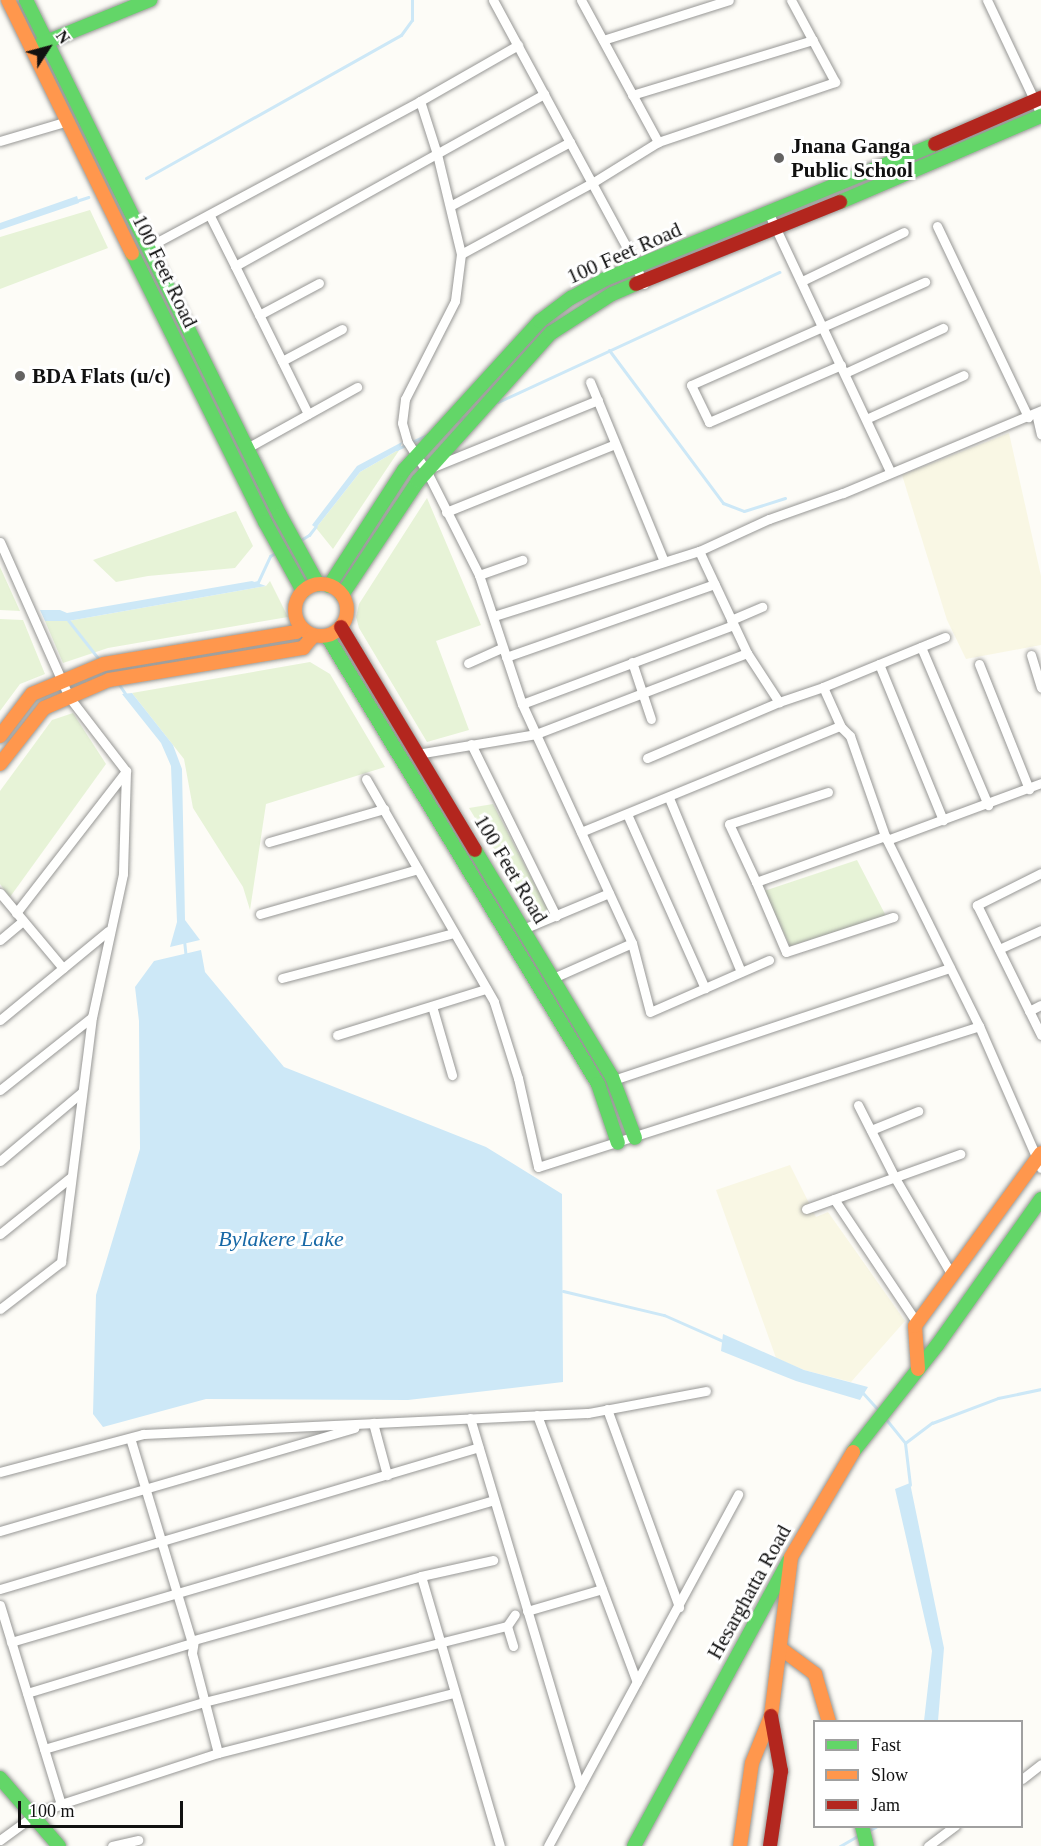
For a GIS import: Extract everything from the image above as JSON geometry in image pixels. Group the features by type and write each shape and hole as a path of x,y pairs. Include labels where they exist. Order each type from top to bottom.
{"main road":[{"name":"100 Feet Road","path":"8,0 265,522 303,591"},
{"name":"100 Feet Road","path":"26,0 280,515 309,569 323,585 404,470 540,321 588,288 769,214 1038,99"},
{"path":"32,48 150,0"},
{"name":"100 Feet Road","path":"342,595 426,470 551,333 596,303 776,229 1041,115"},
{"path":"0,764 41,711 97,685 132,676 303,648 320,636 341,627 347,613 342,595 323,585 303,591 297,599 294,612 300,627 320,636"},
{"path":"0,736 31,696 105,664 296,632 300,627"},
{"name":"100 Feet Road","path":"341,627 614,1080 635,1138"},
{"name":"100 Feet Road","path":"320,636 598,1084 618,1143"},
{"path":"918,1369 915,1326 1040,1159"},
{"name":"Hesarghatta Road","path":"634,1846 791,1557 854,1450 918,1369 1041,1199"},
{"path":"740,1846 752,1763 771,1716 791,1557"},
{"path":"780,1648 815,1674 828,1720"},
{"path":"770,1846 781,1771 771,1716"},
{"path":"0,1778 59,1846"},
{"path":"861,1828 867,1846"}],"street":[{"path":"493,0 644,284"},
{"path":"581,0 658,142"},
{"path":"603,40 729,0"},
{"path":"461,254 592,183 658,142 835,82 791,0"},
{"path":"987,0 1038,99 1041,115"},
{"path":"632,95 813,40"},
{"path":"148,247 210,216 420,102 518,45"},
{"path":"236,266 544,94"},
{"path":"420,102 437,154 461,254 455,301 405,399 402,423 407,441 426,470 478,575 494,616 522,704 632,943 650,1012 770,960"},
{"path":"0,141 68,121"},
{"path":"450,206 570,142"},
{"path":"769,214 890,471"},
{"path":"210,216 308,414"},
{"path":"937,226 1035,413 1041,434"},
{"path":"802,281 904,232"},
{"path":"925,282 691,385 709,423 943,328"},
{"path":"259,315 319,283"},
{"path":"282,362 342,329"},
{"path":"866,419 964,375"},
{"path":"590,382 663,560"},
{"path":"247,448 357,387"},
{"path":"426,470 598,400"},
{"path":"494,616 699,551 769,519 843,493 890,471 1035,413"},
{"path":"446,512 615,444"},
{"path":"0,542 69,697 126,771 123,874 108,931 92,1017 70,1176 61,1262 0,1309"},
{"path":"699,551 747,653 779,702"},
{"path":"478,575 522,560"},
{"path":"468,663 715,584"},
{"path":"522,704 732,623 762,607"},
{"path":"646,758 779,702 823,687 945,637"},
{"path":"921,647 988,804"},
{"path":"417,754 536,734 747,653"},
{"path":"1030,655 1041,688"},
{"path":"632,662 651,719"},
{"path":"879,664 944,820"},
{"path":"979,664 1029,789"},
{"path":"823,687 840,726 849,736 886,838 979,1026 1040,1159"},
{"path":"581,832 669,798 840,726"},
{"path":"471,744 556,916"},
{"path":"0,940 20,917 126,771"},
{"path":"366,779 494,1002 518,1078 538,1167 635,1138 979,1026"},
{"path":"756,882 944,820 1041,783"},
{"path":"828,792 729,824 786,952 893,917"},
{"path":"669,798 741,972"},
{"path":"268,842 384,809"},
{"path":"627,814 705,988"},
{"path":"260,914 418,869"},
{"path":"1041,873 977,905 1041,1035"},
{"path":"523,930 609,893"},
{"path":"0,894 63,968"},
{"path":"999,949 1041,930"},
{"path":"0,1020 108,931"},
{"path":"282,978 454,933"},
{"path":"553,978 632,943"},
{"path":"614,1080 950,968"},
{"path":"337,1035 486,989"},
{"path":"1029,1011 1041,1005"},
{"path":"432,1006 452,1075"},
{"path":"0,1090 92,1017"},
{"path":"0,1161 82,1092"},
{"path":"858,1106 895,1178 952,1275"},
{"path":"870,1130 918,1111"},
{"path":"806,1209 960,1154"},
{"path":"0,1234 70,1176"},
{"path":"834,1199 917,1323"},
{"path":"0,1472 143,1434 588,1413 706,1391"},
{"path":"607,1408 679,1607"},
{"path":"537,1415 637,1682"},
{"path":"470,1418 580,1788"},
{"path":"370,1423 387,1475"},
{"path":"0,1531 370,1423"},
{"path":"130,1438 192,1643 204,1702 218,1753"},
{"path":"0,1589 478,1447"},
{"path":"548,1846 738,1494"},
{"path":"11,1642 494,1500"},
{"path":"27,1693 192,1643 194,1640 228,1629 422,1576 493,1560"},
{"path":"422,1576 500,1846"},
{"path":"527,1611 602,1589"},
{"path":"0,1605 61,1804"},
{"path":"44,1749 204,1702 507,1626 515,1614"},
{"path":"507,1626 513,1646"},
{"path":"0,1840 33,1816 61,1804 218,1753 454,1693"},
{"path":"1023,1778 1041,1764"},
{"path":"928,1846 954,1828"},
{"path":"112,1846 138,1840"}],"shaded area":[{"path":"1009,433 1041,576 1041,645 966,659 947,620 902,475"},
{"path":"790,1165 816,1217 828,1212 905,1321 851,1382 804,1370 776,1358 716,1190"}],"green space":[{"path":"90,210 108,248 0,289 0,237"},
{"path":"400,449 333,549 316,528 360,472"},
{"path":"427,498 481,625 436,641 469,730 427,742 359,628 356,617 359,604"},
{"path":"236,511 253,546 235,568 148,576 116,582 93,560"},
{"path":"0,567 20,611 0,610"},
{"path":"270,581 288,617 108,648 63,663 45,621 68,621 266,586"},
{"path":"0,619 23,620 45,674 20,684 0,711"},
{"path":"310,662 330,674 385,767 266,804 250,910 243,887 193,808 184,759 132,693"},
{"path":"73,713 106,764 10,897 0,884 0,791 52,720"},
{"path":"493,804 548,910 534,915 469,808"},
{"path":"857,860 886,916 790,946 764,891"}],"water":[{"path":"77,196 79,203 0,230 0,223"},
{"path":"402,442 400,449 360,472 316,528 312,525 357,466"},
{"path":"252,581 266,586 68,621 45,621 40,610 60,610 67,613"},
{"path":"132,693 173,745 182,769 185,920 200,940 170,947 177,922 171,766 161,743 122,694"},
{"name":"Bylakere Lake","path":"201,950 205,972 284,1067 486,1147 562,1194 563,1382 408,1400 206,1399 103,1427 93,1414 96,1295 140,1149 139,1021 135,987 154,961"},
{"path":"723,1334 804,1370 868,1387 860,1400 796,1381 721,1351"},
{"path":"910,1483 944,1648 938,1720 924,1720 932,1651 895,1489"}],"waterway":[{"path":"146,178 401,35 412,20 412,0"},
{"path":"76,201 88,197"},
{"path":"498,402 779,272"},
{"path":"609,350 723,503 744,511 785,498"},
{"path":"457,421 470,415"},
{"path":"397,449 429,434"},
{"path":"299,541 309,535 316,526"},
{"path":"254,583 258,582 270,556 277,552"},
{"path":"68,620 101,662"},
{"path":"118,683 126,695"},
{"path":"184,940 186,958"},
{"path":"563,1291 664,1315 723,1341"},
{"path":"905,1443 932,1423 998,1398 1041,1389"},
{"path":"862,1392 879,1411"},
{"path":"885,1418 905,1443 910,1485"},
{"path":"868,1831 873,1828"},
{"path":"840,1846 859,1835"}],"traffic: fast":[{"path":"26,0 280,515 318,584"},
{"path":"41,44 150,0"},
{"path":"840,202 1041,116"},
{"path":"329,586 404,470 540,321 571,298 605,279 935,144"},
{"path":"132,253 265,522 303,591"},
{"path":"342,595 418,481 551,333 612,294 636,284"},
{"path":"327,636 598,1084 618,1143"},
{"path":"475,850 612,1077 635,1138"},
{"path":"853,1452 938,1344 1041,1199"},
{"path":"634,1846 789,1560"},
{"path":"0,1778 59,1846"},
{"path":"862,1828 867,1846"}],"traffic: slow":[{"path":"8,0 132,253"},
{"path":"316,584 326,584 340,591 347,610 340,629 326,636 316,636 306,632 299,625 295,615 295,605 299,595 306,588 316,584"},
{"path":"0,736 32,694 104,664 296,632 300,627"},
{"path":"0,764 44,708 109,680 303,648 313,636"},
{"path":"918,1369 915,1326 1041,1153"},
{"path":"740,1846 752,1763 771,1716 791,1557 853,1452"},
{"path":"780,1648 815,1674 828,1720"}],"traffic: jam":[{"path":"935,144 1041,98"},
{"path":"636,284 840,202"},
{"path":"341,627 475,850"},
{"path":"770,1846 781,1771 771,1716"}],"place":[{"name":"Jnana Ganga Public School","path":"779,158"},
{"name":"BDA Flats (u/c)","path":"20,376"}]}
